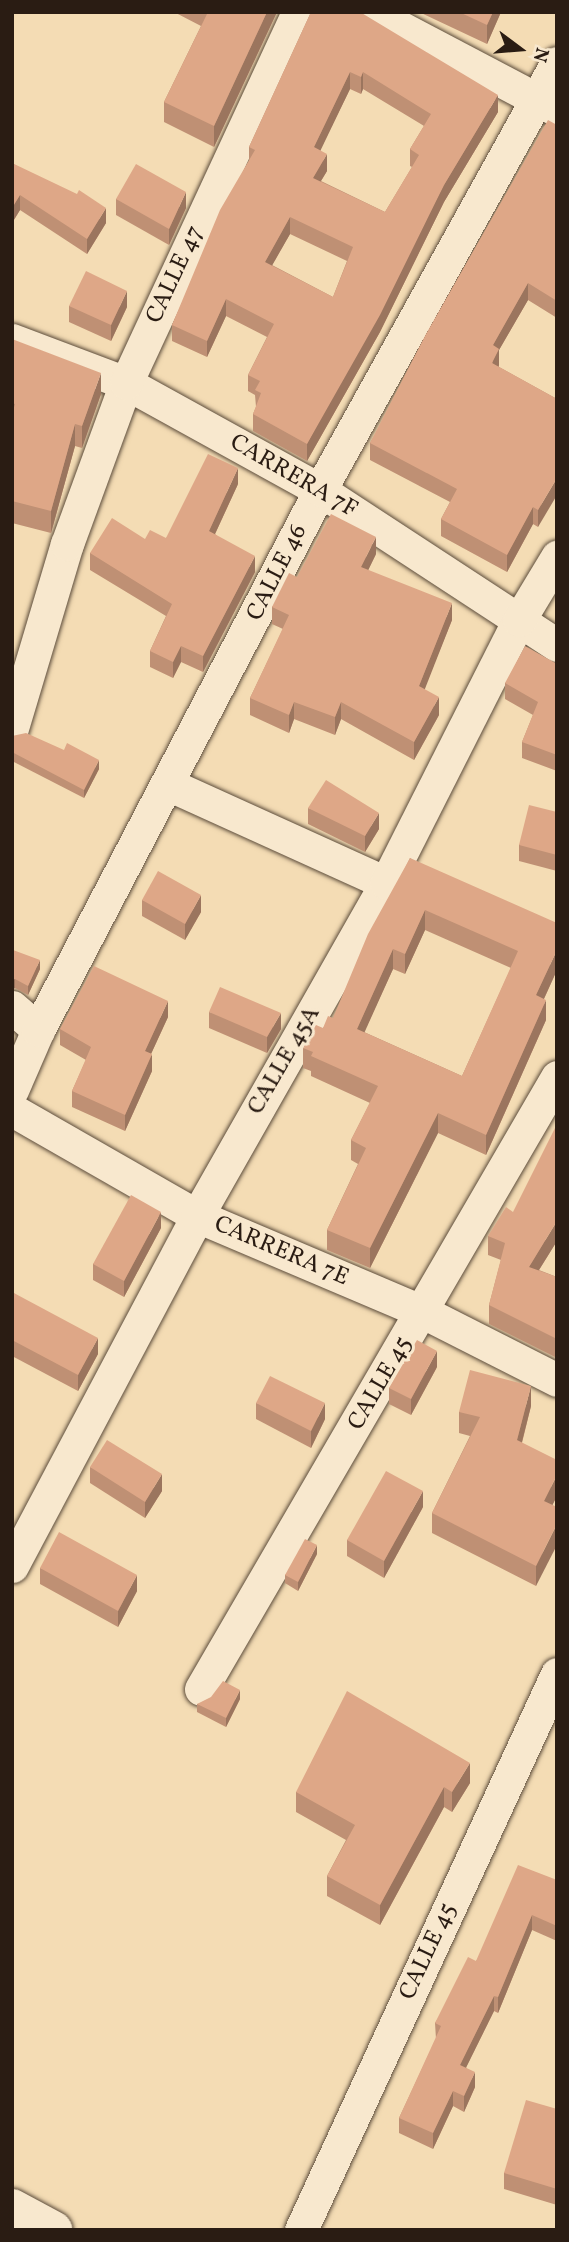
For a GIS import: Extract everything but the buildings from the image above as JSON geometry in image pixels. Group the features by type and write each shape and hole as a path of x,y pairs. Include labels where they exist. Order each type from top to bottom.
{"main road":[{"path":"12,2208 53,2230"}],"street":[{"name":"CALLE 47","path":"12,728 67,544 126,383 298,12"},
{"path":"371,12 547,104"},
{"name":"CALLE 46","path":"12,1090 38,1030 170,785 320,491 547,104 557,63"},
{"name":"CARRERA 7F","path":"12,340 126,383 320,491 557,645"},
{"name":"CALLE 45A","path":"12,1566 197,1216 386,883 519,620 557,557"},
{"path":"170,785 386,883"},
{"path":"12,1007 38,1030"},
{"name":"CALLE 45","path":"201,1689 423,1312 557,1077"},
{"name":"CARRERA 7E","path":"12,1110 197,1216 423,1312 557,1380"},
{"name":"CALLE 45","path":"301,2230 557,1674"}]}
